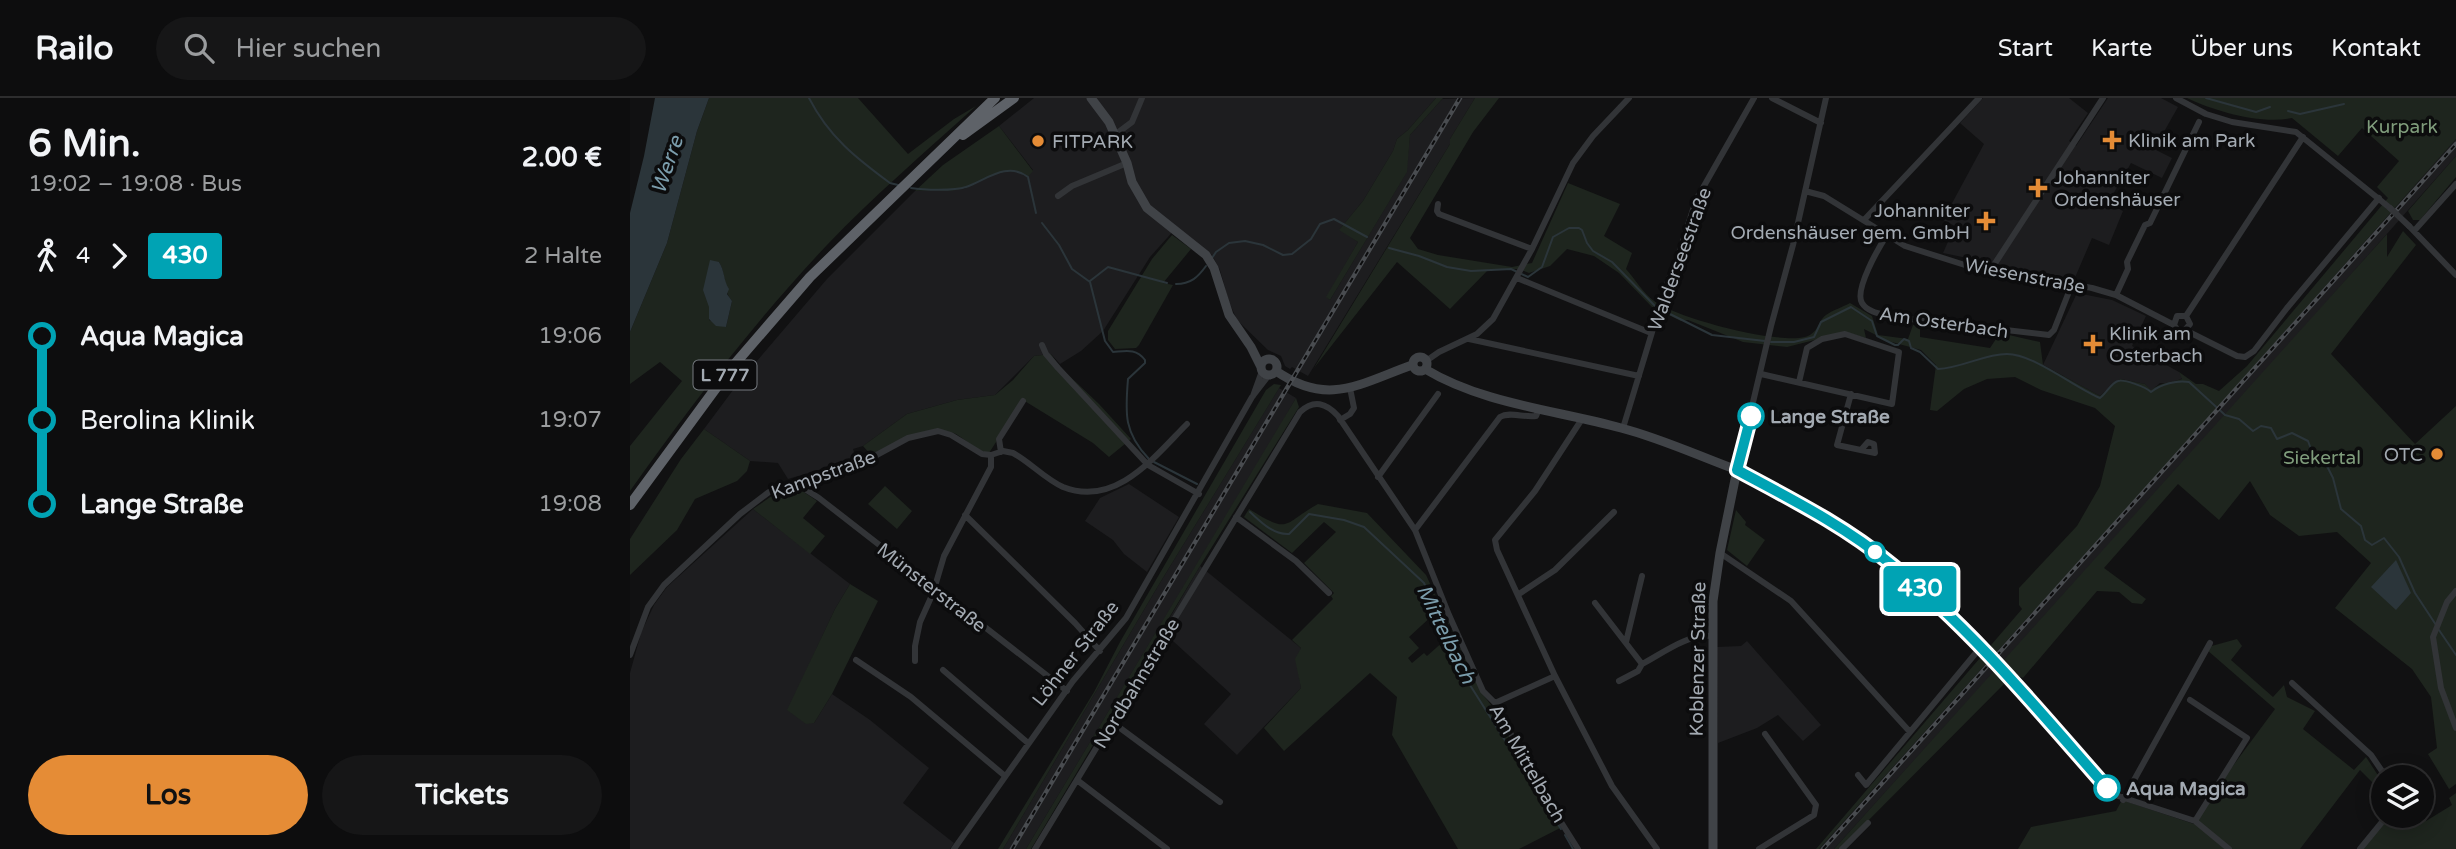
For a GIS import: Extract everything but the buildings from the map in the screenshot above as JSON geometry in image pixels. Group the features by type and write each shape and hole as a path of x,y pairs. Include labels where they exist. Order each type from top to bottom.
{"highway":[{"name":"L 777","path":"630,505 712,393 768,324 832,254 995,98"},
{"name":"L 777","path":"939,153 1014,98"}],"street":[{"path":"1091,98 1116,134 1132,182 1147,208 1210,261 1229,315 1267,371 1317,391 1350,388 1412,365 1419,371 1439,352 1483,330 1493,319 1518,276 1573,163 1593,136 1628,98"},
{"path":"1116,134 1132,122 1142,98"},
{"name":"Walderseestraße","path":"1623,428 1651,333 1696,200 1754,98"},
{"path":"1772,98 1821,123"},
{"name":"Koblenzer Straße","path":"1713,849 1711,636 1720,553 1737,470 1826,98"},
{"path":"1864,220 1979,98"},
{"path":"1990,271 2103,98"},
{"path":"2176,98 2206,114 2232,122 2290,130 2302,136 2390,208 2456,275"},
{"path":"2116,295 2128,269 2127,262 2145,225 2150,223 2199,122"},
{"path":"2186,316 2302,136"},
{"path":"1058,197 1072,187 1127,163"},
{"path":"2412,228 2456,184"},
{"name":"Wiesenstraße","path":"1805,191 1824,196 1905,246 1968,267 2072,284 2116,295 2174,325 2178,330 2185,330 2237,356 2245,357 2254,351 2287,308 2381,200"},
{"path":"1438,204 1439,214 1532,249"},
{"name":"Am Osterbach","path":"1887,235 1873,258 1860,296 1861,303 1868,310 1893,317 2049,335 2072,284"},
{"path":"1518,276 1651,333"},
{"path":"2174,325 2177,316 2186,316"},
{"path":"2185,330 2190,324 2186,316"},
{"path":"1761,374 1892,404 1899,352 1845,334 1822,340 1807,348 1800,382"},
{"path":"1469,339 1639,376"},
{"path":"1042,345 1058,368 1150,462 1199,494"},
{"path":"1251,347 1276,363 1267,371"},
{"path":"1426,365 1453,384 1539,409 1623,428 1737,470 1828,519 1868,547 1927,596 2009,675 2107,788 2123,800 2195,821 2229,849"},
{"name":"Löhner Straße","path":"954,849 1066,691 1126,618 1267,371"},
{"path":"1340,420 1354,408 1350,388"},
{"path":"1378,477 1438,394"},
{"path":"1851,394 1837,445 1861,450"},
{"path":"1001,452 999,439 1023,401"},
{"name":"Nordbahnstraße","path":"1035,849 1303,409 1315,403 1323,404 1340,420"},
{"path":"1415,530 1500,416 1536,416 1539,409"},
{"path":"1582,419 1535,491 1495,540 1497,550 1555,676 1612,786 1657,849"},
{"name":"Am Mittelbach","path":"1340,420 1415,530 1483,691 1495,704 1532,776 1578,849"},
{"path":"915,661 920,622 944,556 990,467 991,455 1013,453 1065,487 1106,490 1122,483 1150,462 1187,424"},
{"name":"Kampstraße","path":"630,654 648,607 664,585 760,498 778,488 860,464 908,438 938,432 951,435 982,454 991,455"},
{"name":"Münsterstraße","path":"797,484 819,498 1066,691"},
{"path":"1519,594 1555,570 1614,512"},
{"path":"965,515 1076,623 1100,651"},
{"path":"1236,517 1296,561 1329,593"},
{"path":"1720,553 1791,601 1910,732"},
{"path":"1626,642 1642,576"},
{"path":"2456,591 2441,616 2433,637 2441,688 2456,728"},
{"path":"1595,603 1642,664"},
{"path":"1619,681 1638,671 1642,664 1700,635 1711,636"},
{"path":"2123,800 2210,643"},
{"path":"1858,775 1866,785 1982,650"},
{"path":"856,660 911,696 1005,776"},
{"path":"943,670 1028,743"},
{"path":"1495,704 1555,676"},
{"path":"2292,682 2371,755 2378,765"},
{"path":"2190,700 2247,738 2195,821"},
{"path":"1112,722 1220,802"},
{"path":"1759,849 1814,815 1816,805 1765,734"},
{"path":"1077,780 1167,849"},
{"path":"1842,849 1868,823"},
{"path":"2360,849 2377,828"}],"shaded area":[{"path":"1034,98 1436,98 1397,139 1393,151 1363,201 1340,229 1358,242 1327,297 1330,300 1406,173 1410,135 1442,99 1475,98 1450,139 1450,144 1308,376 1285,366 1281,356 1268,350 1237,320 1212,255 1176,228 1150,257 1103,331 1081,351 1060,364 1051,354 1034,356 995,395 957,400 907,414 863,446 853,449 856,459 788,479 778,463 750,461 704,429 739,382 827,279 915,191 964,189 994,174 1008,171 1027,176 1033,170 999,126"},
{"name":"Johanniter Ordenshäuser","path":"1983,98 2069,98 2088,113 2069,141 2076,146 2108,98 2161,98 2178,107 2161,137 2149,132 2142,143 2172,158 2162,178 2131,163 2108,203 2123,211 2109,245 2092,238 2074,280 1943,253 1955,226 1943,220 1984,144 1960,123"},
{"path":"2456,139 2456,156 2238,402 1834,849 1819,849 2228,396"},
{"name":"Klinik am Osterbach","path":"2077,293 2112,300 2146,316 2132,346 2179,372 2183,378 2171,383 2160,383 2151,391 2145,384 2120,379 2100,396 2043,365"},
{"path":"1279,388 1296,398 1280,426 1026,849 1003,849 1158,586"},
{"path":"1129,484 1179,517 1147,572 1124,554 1113,540 1085,521 1100,498"},
{"path":"753,509 850,584 835,609 788,710 814,723 832,694 870,720 929,768 903,803 954,843 950,849 630,849 630,673 641,633 654,605 667,587"},
{"path":"1200,566 1301,648 1297,661 1301,688 1237,755 1204,724 1231,694 1162,631"},
{"path":"1747,641 1821,725 1803,741 1778,715 1757,728 1718,743 1717,647 1741,646"}],"green space":[{"path":"709,98 858,98 908,154 976,106 863,209 800,274 724,364 630,491 630,446 682,381 660,362 630,384 630,332 667,243 697,131","holes":["719,262 732,301 726,327 709,320 709,307"]},
{"path":"1436,98 1443,98 1410,135 1407,172 1330,300 1326,297 1358,242 1339,230 1363,201 1393,151 1397,139"},
{"name":"Kurpark","path":"1475,98 1499,98 1473,132 1410,238 1418,249 1438,255 1512,267 1532,263 1568,183 1620,204 1604,236 1632,253 1626,269 1654,301 1666,308 1705,322 1773,337 1810,335 1826,315 1850,303 1872,316 1878,335 1908,339 1913,325 1920,326 1920,337 1990,348 2000,333 2040,342 2043,365 2100,396 2120,379 2145,384 2151,390 2182,379 2179,372 2196,384 2219,391 2247,366 2388,198 2377,187 2399,161 2362,128 2338,156 2292,118 2267,120 2238,116 2187,98 2456,98 2456,139 2228,396 1819,849 1816,849 2022,609 2019,605 2019,588 2077,526 2100,486 2115,426 2095,408 2041,390 2015,377 1987,379 1964,389 1937,411 1930,410 1936,365 1921,350 1888,341 1864,329 1866,338 1846,332 1787,347 1743,342 1688,320 1681,321 1652,307 1619,273 1594,256 1567,249 1550,266 1529,273 1519,269 1488,270 1450,309 1397,262 1314,368"},
{"path":"999,126 1033,171 1028,177 1011,171 996,174 959,190 915,191 943,165"},
{"path":"2456,156 2456,177 2420,220 2413,220 2408,211"},
{"name":"Siekertal","path":"2403,231 2416,245 2331,354 2415,444 2456,406 2456,784 2449,789 2428,754 2437,748 2431,697 2412,669 2335,608 2371,563 2337,532 2299,536 2270,515 2250,481 2219,520 2178,484 2104,568 2146,599 2142,604 2132,603 2119,592 2097,591 2023,678 2014,674 1840,849 1834,849 2387,234 2387,257"},
{"path":"1172,235 1191,249 1163,283 1173,285 1139,345 1136,348 1115,349 1108,340 1108,331 1152,259"},
{"path":"1051,354 1060,367 1131,439 1109,457 1093,443 1023,400 989,453 947,431 914,438 872,456 863,446 907,414 957,400 995,395 1013,380 1034,356"},
{"path":"1274,384 1281,385 1158,586 1003,849 998,849 1094,692 1120,642 1266,390"},
{"path":"1296,398 1299,407 1200,566 1031,849 1026,849"},
{"path":"704,429 750,461 747,471 737,481 695,499 677,530 630,575 630,539 681,459"},
{"path":"795,486 817,501 803,518 825,536 810,554 753,509 779,491"},
{"path":"885,486 912,511 897,529 868,504"},
{"path":"1318,504 1367,513 1426,575 1481,692 1531,777 1564,826 1519,849 1458,849 1392,735 1397,697 1370,673 1284,751 1264,728 1301,688 1295,659 1301,648 1292,640 1333,599 1331,596 1334,593 1304,563 1336,532 1324,522 1292,553 1244,517 1249,509 1272,522 1286,524","holes":["1435,613 1445,640 1427,656 1424,653 1412,663 1408,658 1419,648 1409,637"]},
{"path":"1736,510 1746,522 1745,525 1765,540 1747,566 1727,550"},
{"path":"850,584 878,601 832,694 814,723 806,724 787,710 835,609"},
{"path":"2237,639 2242,646 2231,660 2273,697 2284,685 2287,697 2315,711 2303,729 2354,770 2366,757 2371,765 2371,781 2360,770 2300,849 2018,849 2031,827 2116,811 2122,800 2194,824 2218,786 2275,709 2207,650 2208,647"},
{"path":"2456,793 2456,849 2363,849 2380,828 2434,828 2434,816 2452,805 2449,798"}],"water":[{"name":"Werre","path":"655,98 709,98 697,131 667,243 630,332 630,213"},
{"path":"710,260 721,265 729,289 727,294 732,301 726,327 716,326 709,319 709,307 703,290"},
{"path":"2396,560 2411,593 2396,610 2371,587"}],"waterway":[{"path":"809,98 825,124 844,146 890,183 898,185"},
{"path":"2206,98 2256,112 2270,107"},
{"path":"2288,111 2300,114 2344,104"},
{"path":"911,188 961,188 997,173 1012,171 1028,177 1036,213"},
{"path":"1212,258 1229,243 1245,241 1263,245 1283,255 1292,254 1311,239 1320,224 1334,219 1367,237"},
{"path":"1042,223 1059,245 1072,269 1090,282 1105,341 1113,352 1134,352 1145,360 1128,379 1126,403 1131,431 1149,459"},
{"path":"1389,248 1447,267 1471,271 1511,269 1528,277 1542,267 1553,237 1569,228 1579,228 1593,251 1612,262 1657,308"},
{"path":"1176,284 1194,279 1206,266"},
{"path":"1090,281 1108,267 1167,283"},
{"path":"1771,342 1794,342 1814,337 1821,322 1851,307 1872,321 1877,336 1895,345 1904,339 1909,341 1911,348 1920,352 1938,369 1998,355 2018,355 2042,365 2100,398 2118,381 2135,384 2151,392 2169,383 2189,382 2225,415 2239,419 2253,431 2261,426 2271,428 2277,439 2292,433 2308,441 2333,478 2341,509 2361,526 2365,540 2372,545 2384,538 2399,557 2415,593 2436,625"},
{"path":"1662,310 1712,335 1765,341"},
{"path":"1154,462 1197,484"},
{"name":"Mittelbach","path":"1250,512 1268,527 1283,534 1289,534 1309,514 1344,520 1364,527 1424,583 1463,674 1561,829"},
{"path":"2439,630 2456,655"},
{"name":"Mittelbach","path":"1565,835 1573,849"}],"railway":[{"path":"1012,849 1460,98"},
{"path":"1823,849 2456,144"}],"bus line":[{"name":"430","path":"1751,416 1737,470 1828,519 1906,576 2009,675 2107,788"}],"place":[{"name":"Klinik am Park","path":"2112,140"},
{"name":"FITPARK","path":"1038,141"},
{"name":"Johanniter Ordenshäuser","path":"2038,188"},
{"name":"Johanniter Ordenshäuser gem. GmbH","path":"1986,221"},
{"name":"Klinik am Osterbach","path":"2093,344"},
{"name":"Lange Straße","path":"1751,416"},
{"name":"OTC","path":"2437,454"},
{"name":"Aqua Magica","path":"2107,788"}]}
